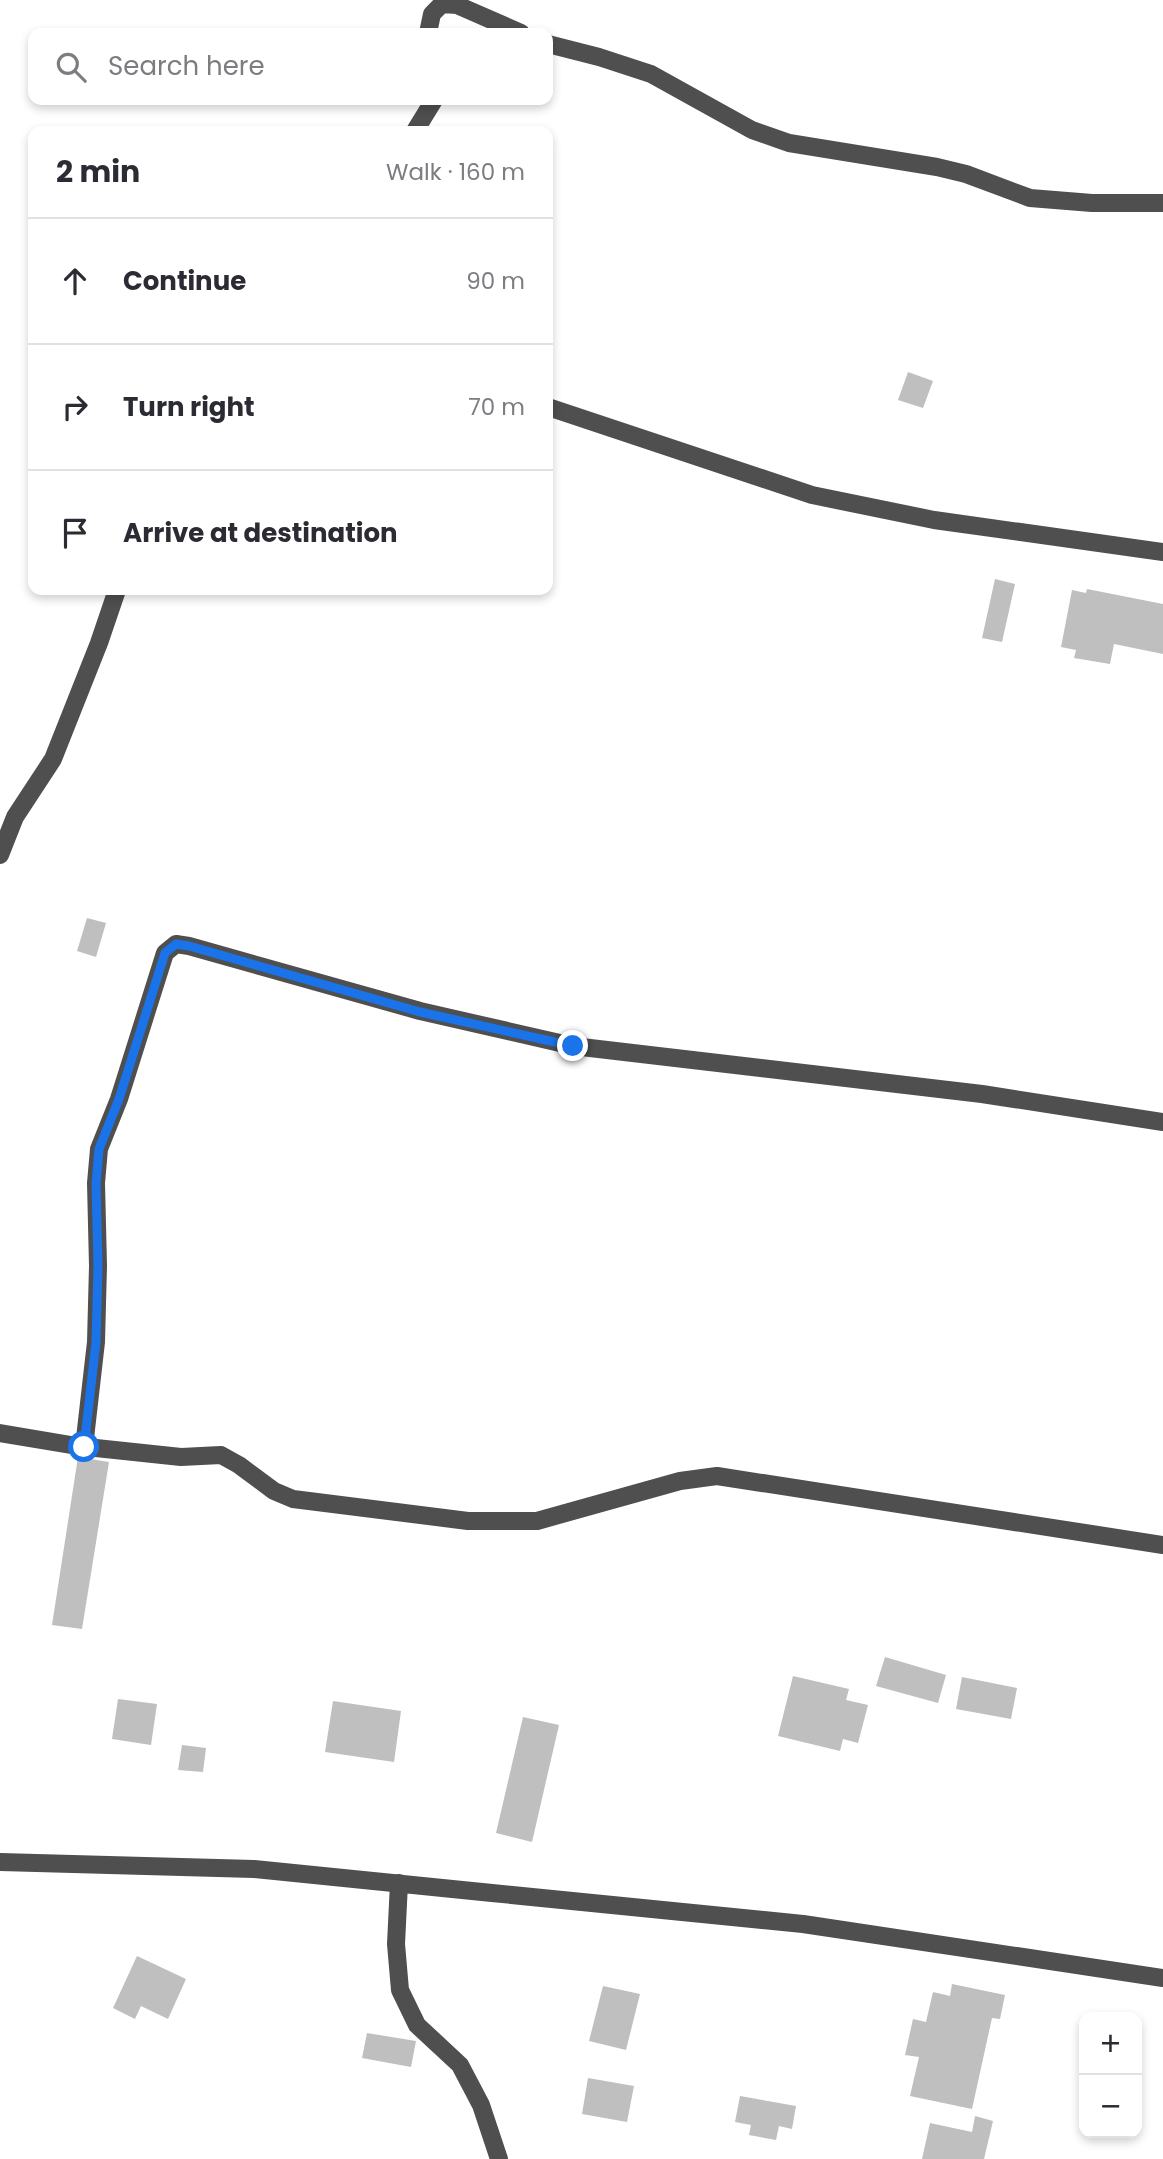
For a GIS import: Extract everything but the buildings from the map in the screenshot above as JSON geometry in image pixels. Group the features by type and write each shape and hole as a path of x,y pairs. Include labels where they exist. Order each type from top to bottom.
{"street":[{"path":"429,28 432,13 442,4 457,5 510,28"},
{"path":"553,45 651,74 752,130 789,143 937,167 966,174 1030,198 1092,203 1163,203"},
{"path":"418,126 432,105"},
{"path":"553,410 812,495 934,520 1163,552"},
{"path":"0,855 15,817 53,759 115,595"},
{"path":"84,1447 96,1342 96,1183 99,1149 119,1099 165,953 176,944 420,1012 573,1046 982,1094 1163,1122"},
{"path":"0,1433 84,1447 181,1457 221,1455 274,1491 293,1499 468,1521 537,1521 680,1480 717,1476 1163,1545"},
{"path":"0,1861 254,1869 399,1883 803,1924 1163,1978"},
{"path":"399,1883 396,1944 400,1990 417,2025 460,2065 481,2105 499,2159"}],"route":[{"path":"84,1447 96,1342 96,1183 99,1149 119,1099 165,953 176,944 189,946 420,1012 573,1046"}]}
